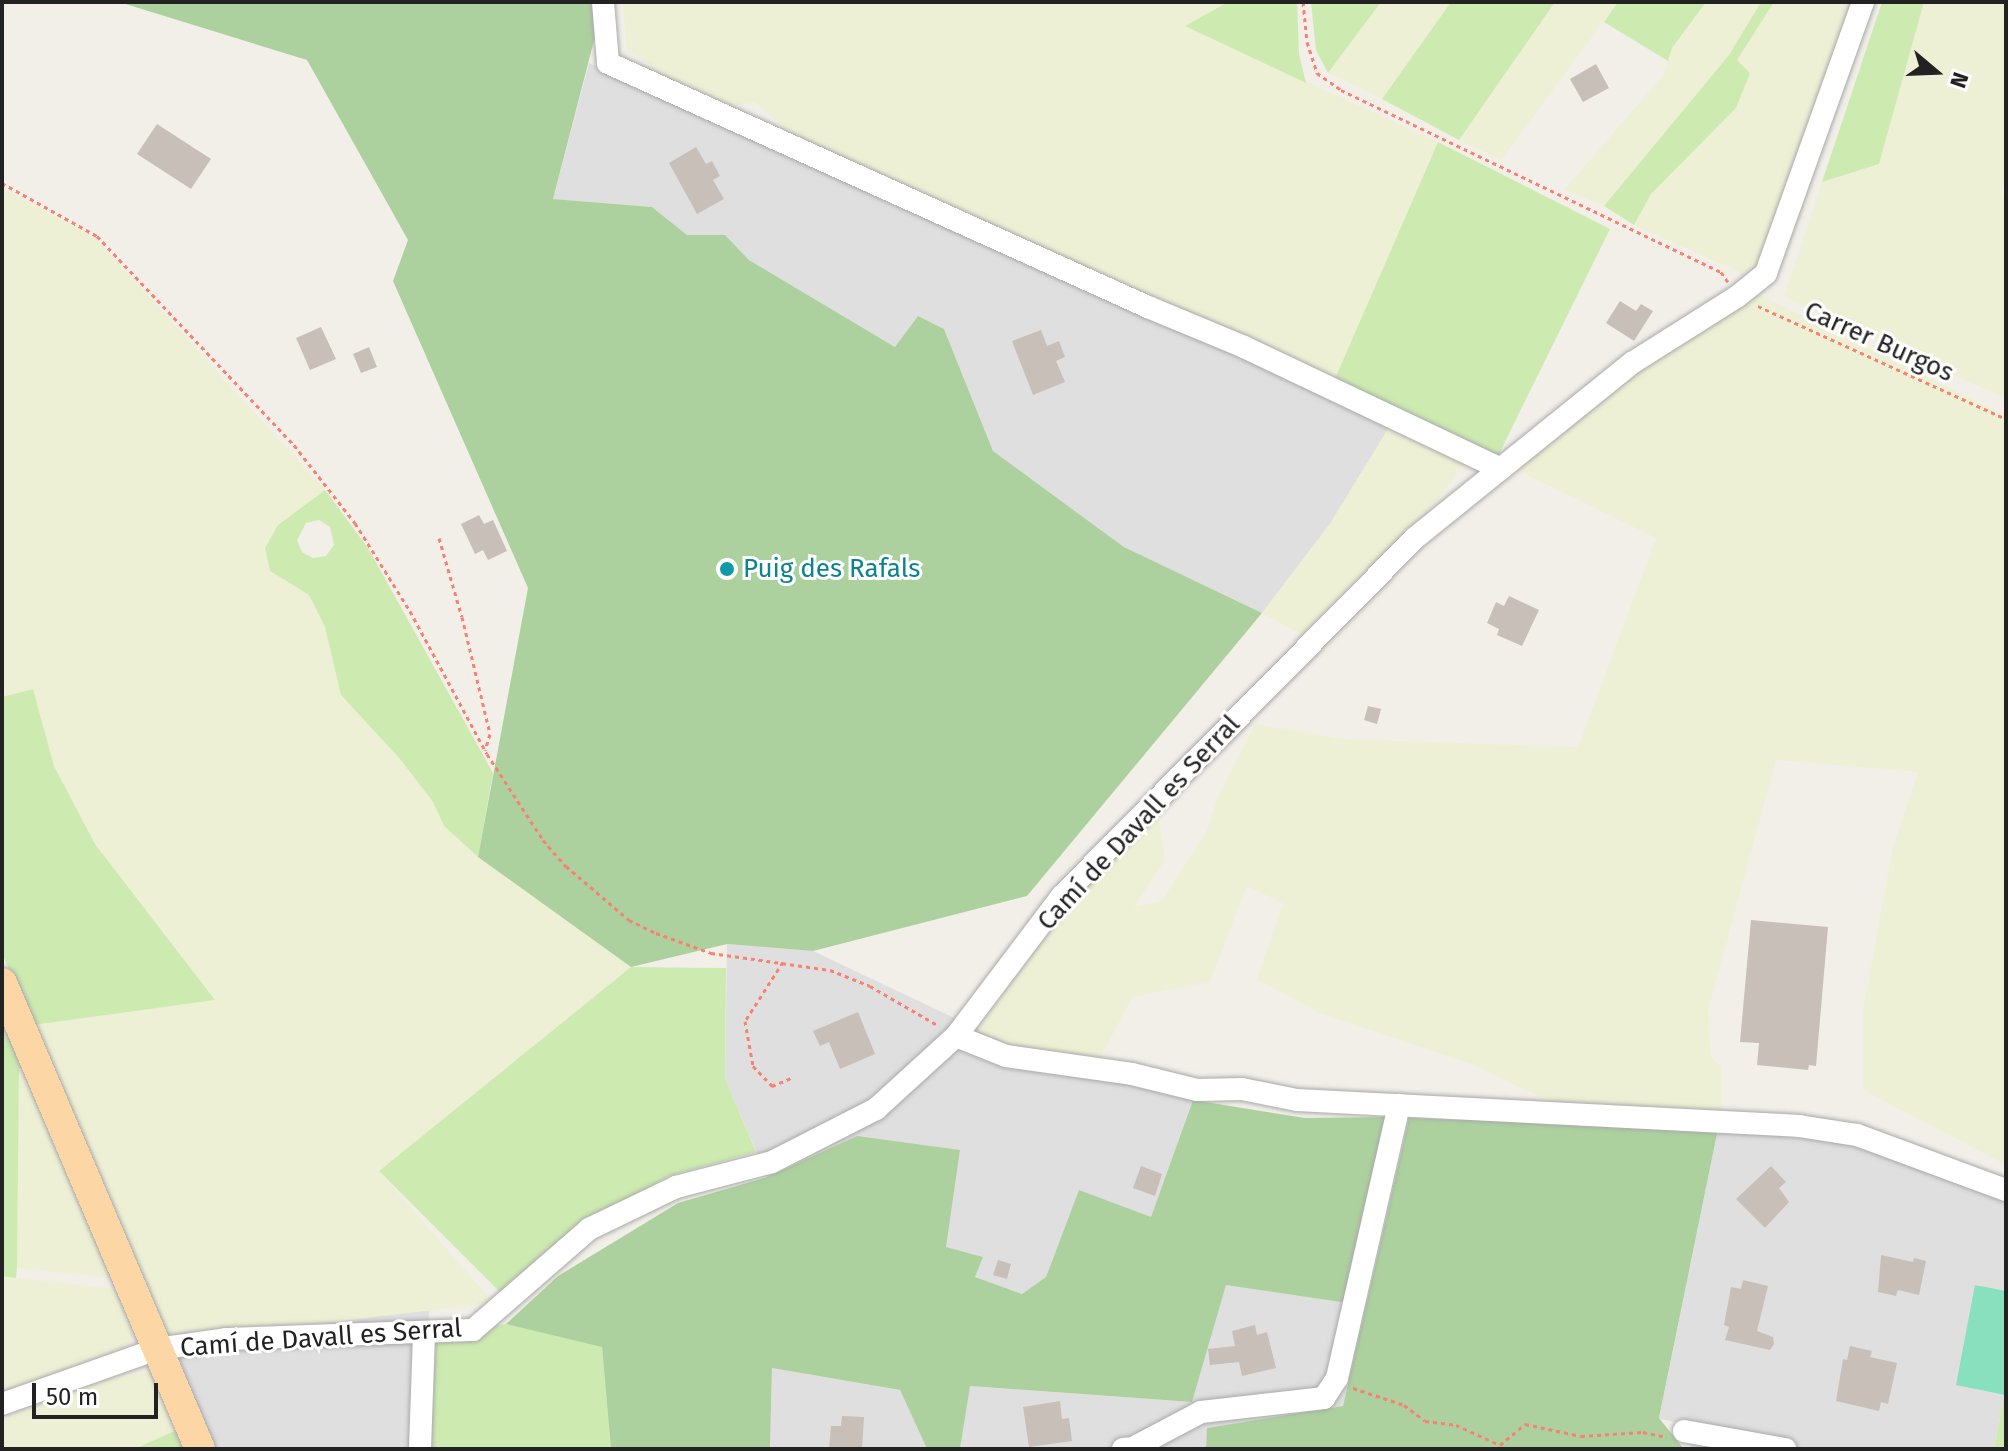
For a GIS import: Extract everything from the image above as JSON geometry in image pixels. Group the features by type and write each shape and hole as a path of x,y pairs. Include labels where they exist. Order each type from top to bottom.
{"main road":[{"path":"2,983 200,1449"}],"street":[{"path":"603,2 608,63 1244,347 1501,469"},
{"name":"Camí de Davall es Serral","path":"2,1404 157,1349 226,1339 473,1330 589,1229 676,1187 772,1162 876,1109 956,1036 1062,896 1415,538 1632,363 1738,296 1766,273 1863,2"},
{"path":"956,1036 1006,1056 1132,1074 1197,1090 1242,1089 1297,1100 1799,1126 1857,1135 2006,1190"},
{"path":"1123,1449 1133,1448 1201,1412 1324,1398 1337,1378 1399,1105"},
{"path":"420,1449 424,1332"},
{"path":"1676,1434 1785,1449"}],"path":[{"path":"1303,2 1307,42 1317,73 1341,90 1721,272 1738,296"},
{"path":"2,183 97,236 294,445 371,548 410,611 485,750 556,857 629,920 696,949 830,970 870,986 956,1036"},
{"name":"Carrer Burgos","path":"1738,296 2006,419"},
{"path":"439,538 490,734 485,750"},
{"path":"784,961 745,1021 753,1066 772,1086 791,1078"},
{"path":"1337,1378 1363,1394 1404,1405 1425,1421 1456,1425 1500,1447 1525,1424 1581,1436 1643,1432 1676,1434"}],"shaded area":[{"path":"589,63 884,193 1391,424 1330,524 1262,613 1124,547 993,451 944,329 895,347 749,260 725,236 687,235 652,207 553,199"},
{"path":"727,944 813,951 1022,1050 1199,1082 1151,1218 1079,1191 1046,1277 1022,1294 975,1277 982,1257 946,1247 857,1136 767,1177 725,1078"},
{"path":"1718,1129 1859,1145 2006,1198 2006,1386 1994,1449 1690,1449 1694,1425 1659,1419"},
{"path":"1226,1284 1366,1305 1343,1407 1208,1428 1206,1449 960,1449 969,1386 1192,1402"},
{"path":"429,1309 427,1449 185,1449 139,1345"},
{"path":"772,1368 900,1390 927,1449 770,1449"}],"green space":[{"path":"119,2 604,2 553,199 652,207 687,235 725,235 749,260 895,347 918,316 944,329 993,451 1124,547 1262,613 1027,896 813,951 727,944 631,967 478,857 528,588 393,281 408,240 307,60"},
{"path":"623,2 1228,2 1186,26 1438,142 1334,381 792,134 754,102 724,108 674,83 626,48"},
{"path":"1228,2 1297,2 1299,54 1306,83 1185,26"},
{"path":"1311,2 1381,2 1328,73 1316,50"},
{"path":"1381,2 1451,2 1382,99 1328,73"},
{"path":"1451,2 1555,2 1459,140 1382,99"},
{"path":"1555,2 1618,2 1501,160 1459,140"},
{"path":"1618,2 1706,2 1672,48 1668,61 1604,22"},
{"path":"1706,2 1761,2 1729,55 1604,206 1564,190 1664,74 1672,48"},
{"path":"1761,2 1774,2 1737,60 1750,73 1736,108 1651,194 1634,225 1604,206 1729,55"},
{"path":"1774,2 1856,2 1762,268 1744,274 1634,225 1651,194 1736,108 1737,60"},
{"path":"1882,2 1924,2 1879,164 1822,182"},
{"path":"1924,2 1999,2 2006,6 2006,176 2001,193 2006,194 2006,399 1784,297 1822,182 1879,163"},
{"path":"1438,142 1610,229 1497,458 1334,381"},
{"path":"2,188 94,236 325,490 278,525 270,571 309,595 325,627 341,695 400,759 433,802 444,826 478,857 631,967 379,1171 494,1303 167,1341 33,1025 215,1000 95,844 54,766 33,689 2,697"},
{"path":"1754,292 2006,416 2006,1165 1863,1090 1863,1009 1893,847 1918,772 1776,760 1708,1011 1711,1057 1721,1066 1722,1111 1560,1107 1471,1064 1319,1013 1257,979 1283,903 1247,886 1210,982 1132,997 1100,1059 1022,1050 977,1031 1080,888 1158,816 1165,860 1134,907 1162,901 1207,830 1218,796 1255,724 1342,739 1578,747 1656,538 1517,470 1614,386"},
{"path":"1391,424 1467,461 1427,513 1306,637 1262,613 1330,524"},
{"path":"325,490 368,548 493,773 478,857 444,826 433,802 400,759 341,695 325,627 309,595 270,571 265,548 278,525","holes":["319,520 330,527 334,545 326,556 313,558 302,552 297,540 306,523"]},
{"path":"33,689 54,766 95,844 215,1000 33,1025 2,953 2,697"},
{"path":"631,967 726,968 725,1078 756,1152 668,1176 587,1227 504,1296 379,1171"},
{"path":"2,1001 119,1278 111,1278 27,1068 19,1068 16,1278 2,1276"},
{"path":"19,1068 26,1068 111,1278 17,1268"},
{"path":"1193,1100 1305,1118 1391,1117 1348,1303 1226,1285 1192,1402 970,1386 960,1449 927,1449 900,1390 772,1368 770,1449 611,1449 602,1347 506,1324 558,1276 678,1203 767,1177 857,1136 960,1150 946,1247 983,1257 975,1277 1022,1294 1046,1277 1079,1190 1151,1217"},
{"path":"1409,1118 1718,1129 1659,1418 1684,1449 1206,1449 1207,1428 1343,1406"},
{"path":"2,1276 116,1289 130,1312 133,1338 118,1353 2,1396"},
{"path":"1975,1285 2006,1291 2005,1395 1956,1385"},
{"path":"506,1324 602,1346 611,1449 427,1449 429,1336"},
{"path":"150,1372 177,1430 134,1449 2,1449 2,1419 94,1382"},
{"path":"2006,1386 2006,1449 1994,1449"},
{"path":"177,1430 185,1449 134,1449"}],"building":[{"path":"1596,64 1609,88 1583,102 1570,79"},
{"path":"157,124 211,159 191,189 137,154"},
{"path":"696,147 706,164 712,161 720,176 713,180 724,199 697,214 669,163"},
{"path":"1620,301 1636,311 1641,304 1653,311 1634,341 1606,323"},
{"path":"321,327 336,359 310,370 296,338"},
{"path":"1041,330 1047,346 1059,341 1065,357 1056,361 1065,382 1033,395 1012,341"},
{"path":"369,347 377,367 361,373 353,354"},
{"path":"479,515 484,524 493,520 507,551 488,560 483,550 475,554 461,524"},
{"path":"1509,596 1539,610 1522,646 1497,635 1499,629 1487,623 1496,602 1504,606"},
{"path":"1368,706 1381,709 1377,724 1364,720"},
{"path":"1751,920 1828,927 1816,1066 1809,1065 1808,1070 1757,1065 1759,1043 1740,1042"},
{"path":"858,1012 875,1054 840,1069 829,1042 820,1046 813,1031"},
{"path":"1141,1166 1162,1174 1155,1196 1133,1188"},
{"path":"1771,1166 1786,1182 1779,1188 1789,1202 1765,1228 1736,1199"},
{"path":"1881,1255 1913,1262 1914,1258 1926,1261 1919,1295 1898,1290 1896,1296 1878,1292"},
{"path":"998,1260 1011,1264 1007,1279 993,1275"},
{"path":"1743,1280 1768,1286 1757,1331 1773,1337 1774,1344 1770,1350 1725,1340 1729,1327 1724,1325 1731,1287 1741,1289"},
{"path":"1255,1325 1257,1335 1267,1332 1276,1368 1242,1376 1239,1362 1210,1365 1208,1349 1235,1346 1232,1331"},
{"path":"1850,1346 1872,1351 1870,1357 1897,1363 1888,1404 1881,1402 1879,1411 1836,1401 1843,1359 1847,1360"},
{"path":"1060,1401 1062,1419 1069,1418 1072,1441 1029,1447 1023,1407"},
{"path":"842,1416 864,1417 862,1449 829,1449 831,1426 841,1426"}],"place":[{"name":"Puig des Rafals","path":"727,569"}]}
